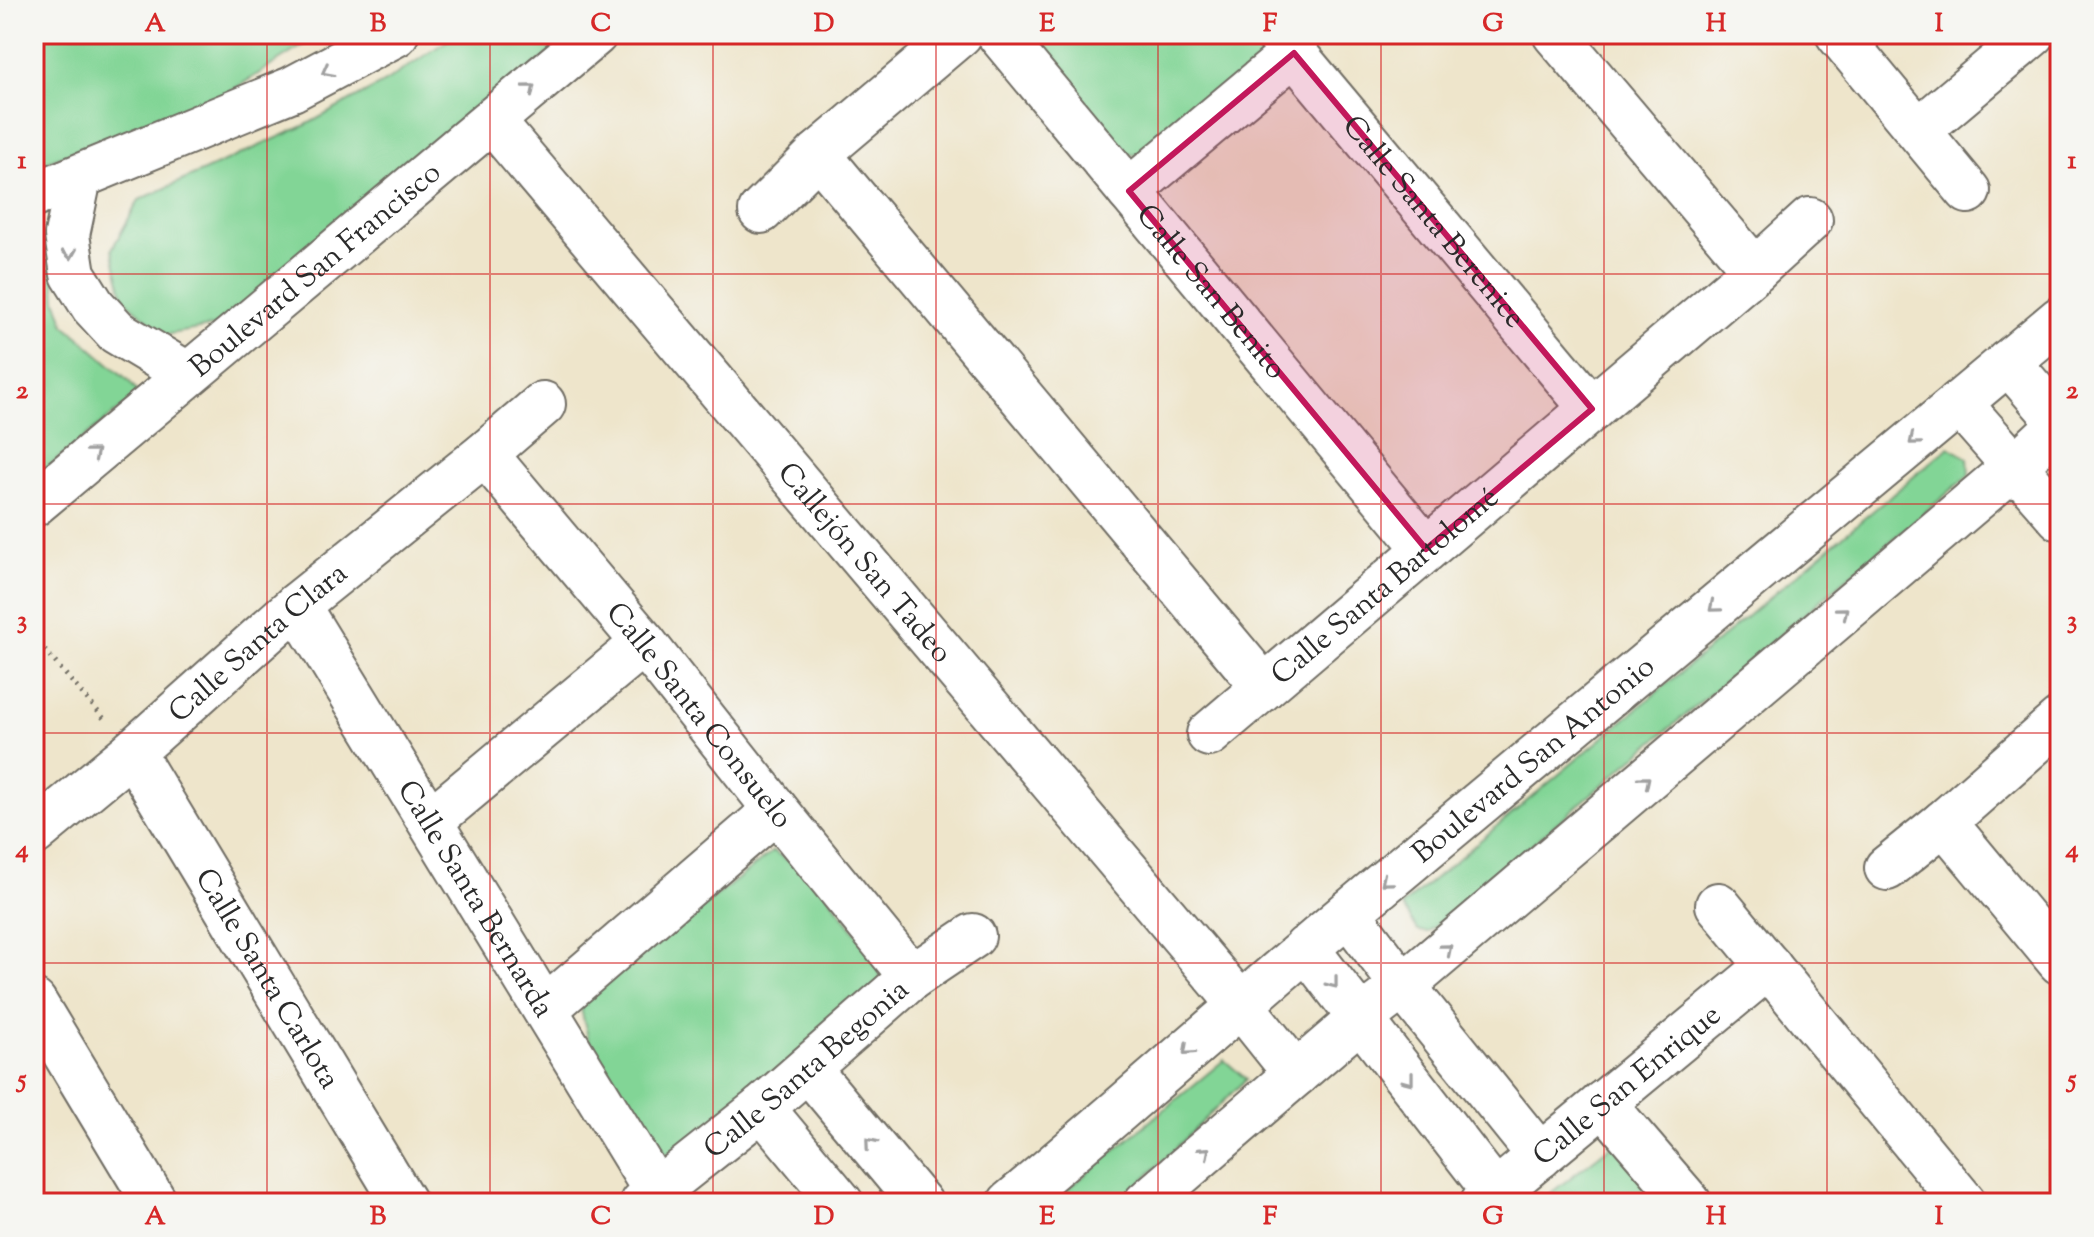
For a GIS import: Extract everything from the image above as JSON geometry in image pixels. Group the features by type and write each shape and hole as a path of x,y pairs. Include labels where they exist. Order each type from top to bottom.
{"street":[{"path":"34,195 292,89 396,34"},
{"name":"Boulevard San Francisco","path":"34,504 595,34"},
{"path":"761,211 818,154 960,34"},
{"name":"Calle San Benito","path":"999,34 1426,549"},
{"path":"1555,34 1755,270"},
{"path":"1838,34 1968,191"},
{"path":"1919,130 2033,34"},
{"path":"1129,191 1286,43"},
{"name":"Calle Santa Berenice","path":"1286,43 1592,409"},
{"name":"Callejón San Tadeo","path":"492,121 1296,1074"},
{"name":"Calle Santa Bartolomé","path":"818,154 1264,687 1810,220"},
{"path":"79,178 67,235 73,274 93,306 117,332 187,374"},
{"name":"Boulevard San Antonio","path":"1010,1203 1306,948 2060,319"},
{"path":"1146,1203 2015,466 2060,423 2008,362"},
{"path":"1959,403 2060,518"},
{"name":"Calle Santa Clara","path":"34,833 132,752 297,605 543,404"},
{"name":"Calle Santa Consuelo","path":"485,454 644,643 912,977"},
{"name":"Calle Santa Bernarda","path":"297,605 545,1009 649,1197"},
{"path":"430,821 644,643"},
{"path":"1209,734 1264,687"},
{"path":"1887,868 2060,720"},
{"name":"Calle Santa Carlota","path":"132,752 404,1203"},
{"path":"545,1009 776,810"},
{"path":"1944,822 2060,962"},
{"path":"1718,905 1964,1203"},
{"path":"1348,913 1540,1156"},
{"name":"Calle Santa Begonia","path":"649,1197 762,1108 912,977 973,936"},
{"path":"1306,948 1361,1018 1489,1198"},
{"name":"Calle San Enrique","path":"1489,1198 1769,966"},
{"path":"34,1002 155,1203"},
{"path":"808,1069 920,1203"},
{"path":"1603,1103 1689,1203"},
{"path":"762,1108 841,1203"}],"path":[{"path":"34,638 132,752"}],"highlighted area":[{"path":"1294,53 1592,409 1426,549 1129,191"}],"green space":[{"path":"34,34 321,34 220,98 34,166"},
{"path":"457,34 573,34 215,326 165,335 124,299 112,249 139,200 306,125 385,82"},
{"path":"1026,34 1249,34 1262,58 1152,156 1125,154"},
{"path":"51,231 56,299 65,325 129,381 139,394 34,478 34,235"},
{"path":"1949,447 1968,458 1969,475 1428,932 1418,931 1402,906"},
{"path":"773,851 816,879 877,961 882,982 683,1154 663,1153 589,1041 580,1005"},
{"path":"1224,1060 1246,1079 1120,1203 1051,1203"},
{"path":"1616,1142 1665,1203 1538,1203"}]}
